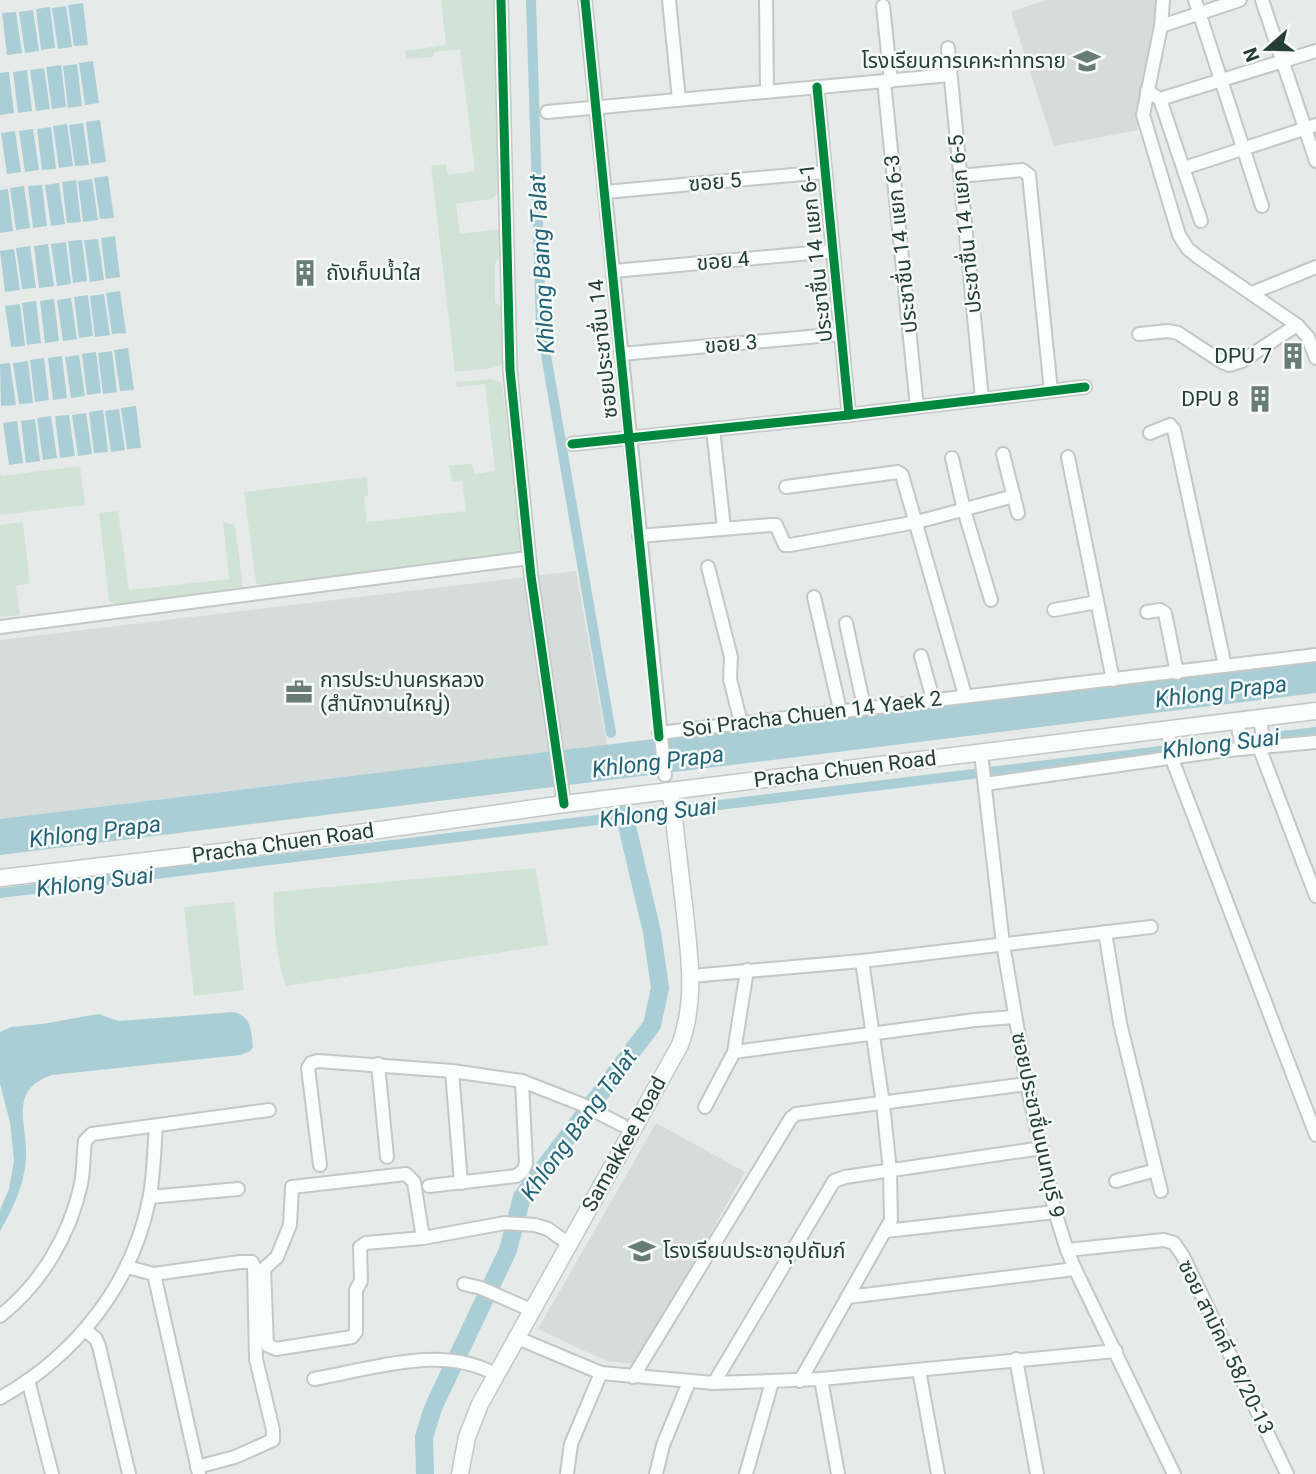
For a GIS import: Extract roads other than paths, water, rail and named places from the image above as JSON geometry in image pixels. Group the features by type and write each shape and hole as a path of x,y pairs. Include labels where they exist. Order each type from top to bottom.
{"main road":[{"name":"Pracha Chuen Road","path":"0,878 229,850 563,798 982,758 1169,735 1262,737 1316,711"},
{"name":"Samakkee Road","path":"460,1474 471,1424 495,1374 680,1045 689,1014 691,976 675,825 668,789"}],"street":[{"path":"501,0 510,370 528,558 563,798"},
{"name":"ซอยประชาชื่น 14","path":"585,0 659,735 668,789"},
{"path":"669,0 679,100"},
{"path":"766,0 767,92"},
{"path":"1163,0 1161,26 1143,115 1184,243 1198,257 1297,325 1308,337 1316,358"},
{"path":"1195,0 1262,206"},
{"path":"1161,26 1240,0"},
{"path":"1262,0 1283,62 1310,127 1316,161"},
{"name":"ประชาชื่น 14 แยก 6-3","path":"883,6 887,81 917,407"},
{"name":"ประชาชื่น 14 แยก 6-5","path":"948,48 982,400"},
{"path":"1160,99 1316,51"},
{"path":"547,112 950,75"},
{"name":"ประชาชื่น 14 แยก 6-1","path":"817,87 849,415"},
{"path":"1147,91 1160,99 1201,221"},
{"path":"1184,168 1310,127"},
{"path":"960,176 1022,170 1029,175 1051,391"},
{"name":"ฃอย 5","path":"604,192 825,172"},
{"name":"ขอย 4","path":"612,271 833,251"},
{"path":"1252,293 1316,267"},
{"path":"1139,334 1168,331 1178,333 1229,365 1242,361 1297,325"},
{"name":"ขอย 3","path":"621,354 841,334"},
{"path":"572,444 1085,387"},
{"path":"1150,433 1170,425 1174,430 1225,666"},
{"path":"713,429 724,528"},
{"path":"1003,454 1018,513"},
{"path":"1068,457 1114,680"},
{"path":"952,458 990,600"},
{"path":"786,487 898,472 902,475 965,695"},
{"path":"639,536 776,525 785,545 790,545 917,522 1014,496"},
{"path":"0,627 528,558"},
{"path":"708,567 732,657 730,679 741,723"},
{"path":"814,597 839,710"},
{"path":"1054,610 1097,602"},
{"path":"1147,612 1160,610 1165,613 1177,673"},
{"path":"846,622 864,707"},
{"name":"Soi Pracha Chuen 14 Yaek 2","path":"659,735 839,710 1316,655"},
{"path":"921,656 933,699"},
{"path":"1169,735 1172,758 1316,1135"},
{"path":"985,782 1172,758 1240,737 1316,742"},
{"path":"1262,737 1316,896"},
{"name":"ซอยประชาชื่นนนทบุรี 9","path":"982,758 1003,944 1027,1084 1055,1212 1075,1269 1174,1474"},
{"path":"691,976 862,961 1151,927"},
{"path":"1105,932 1120,1023 1161,1191"},
{"path":"800,1381 891,1220 890,1171 883,1104 862,961"},
{"path":"705,1107 734,1052 747,970"},
{"path":"734,1052 1015,1017"},
{"path":"320,1165 309,1068 312,1063 318,1061 452,1071 522,1081 581,1104 622,1125"},
{"path":"378,1064 387,1157"},
{"path":"452,1071 461,1183"},
{"path":"429,1186 516,1176 523,1171 526,1163 522,1081"},
{"path":"633,1377 791,1118 796,1114 1027,1084"},
{"path":"0,1316 40,1275 66,1231 81,1182 87,1137 92,1134 269,1111"},
{"path":"0,1398 47,1368 85,1331 114,1291 127,1267 145,1221 150,1197 156,1126"},
{"path":"714,1383 834,1181 845,1177 1042,1148"},
{"path":"1116,1181 1156,1170"},
{"path":"423,1238 414,1182 406,1174 292,1187 290,1225 277,1257 264,1269 267,1345 276,1349 352,1337 356,1332 356,1290 361,1281 360,1247 366,1243 423,1238 505,1223 536,1225 548,1229 569,1244"},
{"path":"150,1197 239,1189"},
{"path":"886,1231 1055,1212"},
{"name":"ซอย สามัคคี 58/20-13","path":"1067,1250 1164,1240 1174,1244 1184,1256 1287,1474"},
{"path":"127,1267 155,1273 252,1262 256,1359 273,1440 198,1470 155,1273"},
{"path":"848,1297 1075,1269"},
{"path":"464,1284 481,1288 531,1310"},
{"path":"85,1331 96,1339 99,1346 128,1474"},
{"path":"515,1337 601,1373 714,1383 800,1381 1116,1351"},
{"path":"314,1379 421,1360 447,1359 478,1365 495,1374"},
{"path":"1016,1359 1037,1474"},
{"path":"919,1370 938,1474"},
{"path":"566,1474 571,1444 601,1373"},
{"path":"821,1379 838,1474"},
{"path":"28,1380 52,1474"},
{"path":"656,1474 663,1445 689,1382"},
{"path":"746,1474 772,1382"}],"water":[{"path":"83,3 88,45 74,46 68,5"},
{"path":"66,6 72,47 58,49 52,8"},
{"path":"50,7 55,48 41,50 36,9"},
{"path":"33,10 39,51 25,53 19,12"},
{"path":"16,12 22,53 7,55 2,13"},
{"path":"93,61 99,103 85,105 79,63"},
{"path":"77,64 82,106 68,108 63,66"},
{"path":"61,65 66,107 52,109 46,67"},
{"path":"44,68 50,109 36,111 30,70"},
{"path":"27,70 32,111 18,113 13,72"},
{"path":"9,72 14,113 0,115 0,73"},
{"path":"100,120 106,162 91,164 86,122"},
{"path":"83,123 89,165 75,166 69,125"},
{"path":"67,124 73,166 59,168 53,126"},
{"path":"51,127 56,169 42,170 37,129"},
{"path":"33,129 39,170 25,172 19,131"},
{"path":"15,131 21,172 7,174 1,133"},
{"path":"108,176 114,218 100,219 94,178"},
{"path":"92,179 98,220 83,222 78,181"},
{"path":"76,180 81,222 67,223 62,182"},
{"path":"59,183 65,224 51,226 45,185"},
{"path":"42,185 47,226 33,228 28,186"},
{"path":"24,186 30,228 16,230 10,188"},
{"path":"8,189 13,231 0,233 0,190"},
{"path":"115,236 120,277 106,279 101,238"},
{"path":"98,239 104,280 90,282 84,240"},
{"path":"82,240 87,281 73,283 68,241"},
{"path":"66,242 71,284 57,286 51,244"},
{"path":"48,244 54,286 39,288 34,246"},
{"path":"30,246 36,288 22,289 16,248"},
{"path":"14,249 20,290 5,292 0,251"},
{"path":"120,291 126,333 112,334 106,293"},
{"path":"104,294 110,335 95,337 90,296"},
{"path":"88,295 93,336 79,338 74,297"},
{"path":"71,298 77,339 63,341 57,300"},
{"path":"54,299 59,341 45,343 40,301"},
{"path":"36,301 41,343 27,345 22,303"},
{"path":"20,304 25,346 11,347 5,306"},
{"path":"128,348 134,390 120,391 114,350"},
{"path":"112,351 117,392 103,394 98,353"},
{"path":"96,352 101,393 87,395 82,354"},
{"path":"79,355 85,396 71,398 65,357"},
{"path":"62,356 67,398 53,400 48,358"},
{"path":"44,358 49,400 35,402 30,360"},
{"path":"28,361 33,403 19,404 13,363"},
{"path":"10,363 16,405 1,406 0,364"},
{"path":"136,406 141,448 127,449 121,408"},
{"path":"119,409 125,450 111,452 105,411"},
{"path":"103,410 108,452 94,453 89,412"},
{"path":"86,413 92,454 78,456 72,415"},
{"path":"69,415 75,456 60,458 55,416"},
{"path":"51,416 57,458 43,460 37,418"},
{"path":"35,419 40,461 26,463 21,421"},
{"path":"17,421 23,463 9,465 3,423"},
{"name":"Khlong Prapa","path":"1316,658 1316,693 0,855 0,819"},
{"path":"234,1012 244,1017 250,1025 252,1035 253,1047 240,1055 52,1075 29,1090 23,1110 26,1159 23,1178 0,1231 0,1210 9,1189 14,1161 10,1122 0,1084 0,1032 11,1027 98,1014 119,1021"}],"waterway":[{"name":"Khlong Bang Talat","path":"531,0 541,326 611,733"},
{"name":"Khlong Suai","path":"0,893 1316,732"},
{"name":"Khlong Bang Talat","path":"425,1474 424,1437 433,1408 508,1250 522,1197 652,1025 660,988 652,932 623,809"}],"place":[{"name":"โรงเรียนการเคหะท่าทราย","path":"1087,61"},
{"name":"ถังเก็บน้ำใส","path":"305,273"},
{"name":"DPU 7","path":"1293,356"},
{"name":"DPU 8","path":"1260,399"},
{"name":"การประปานครหลวง (สำนักงานใหญ่)","path":"299,692"},
{"name":"โรงเรียนประชาอุปถัมภ์","path":"642,1251"}]}
